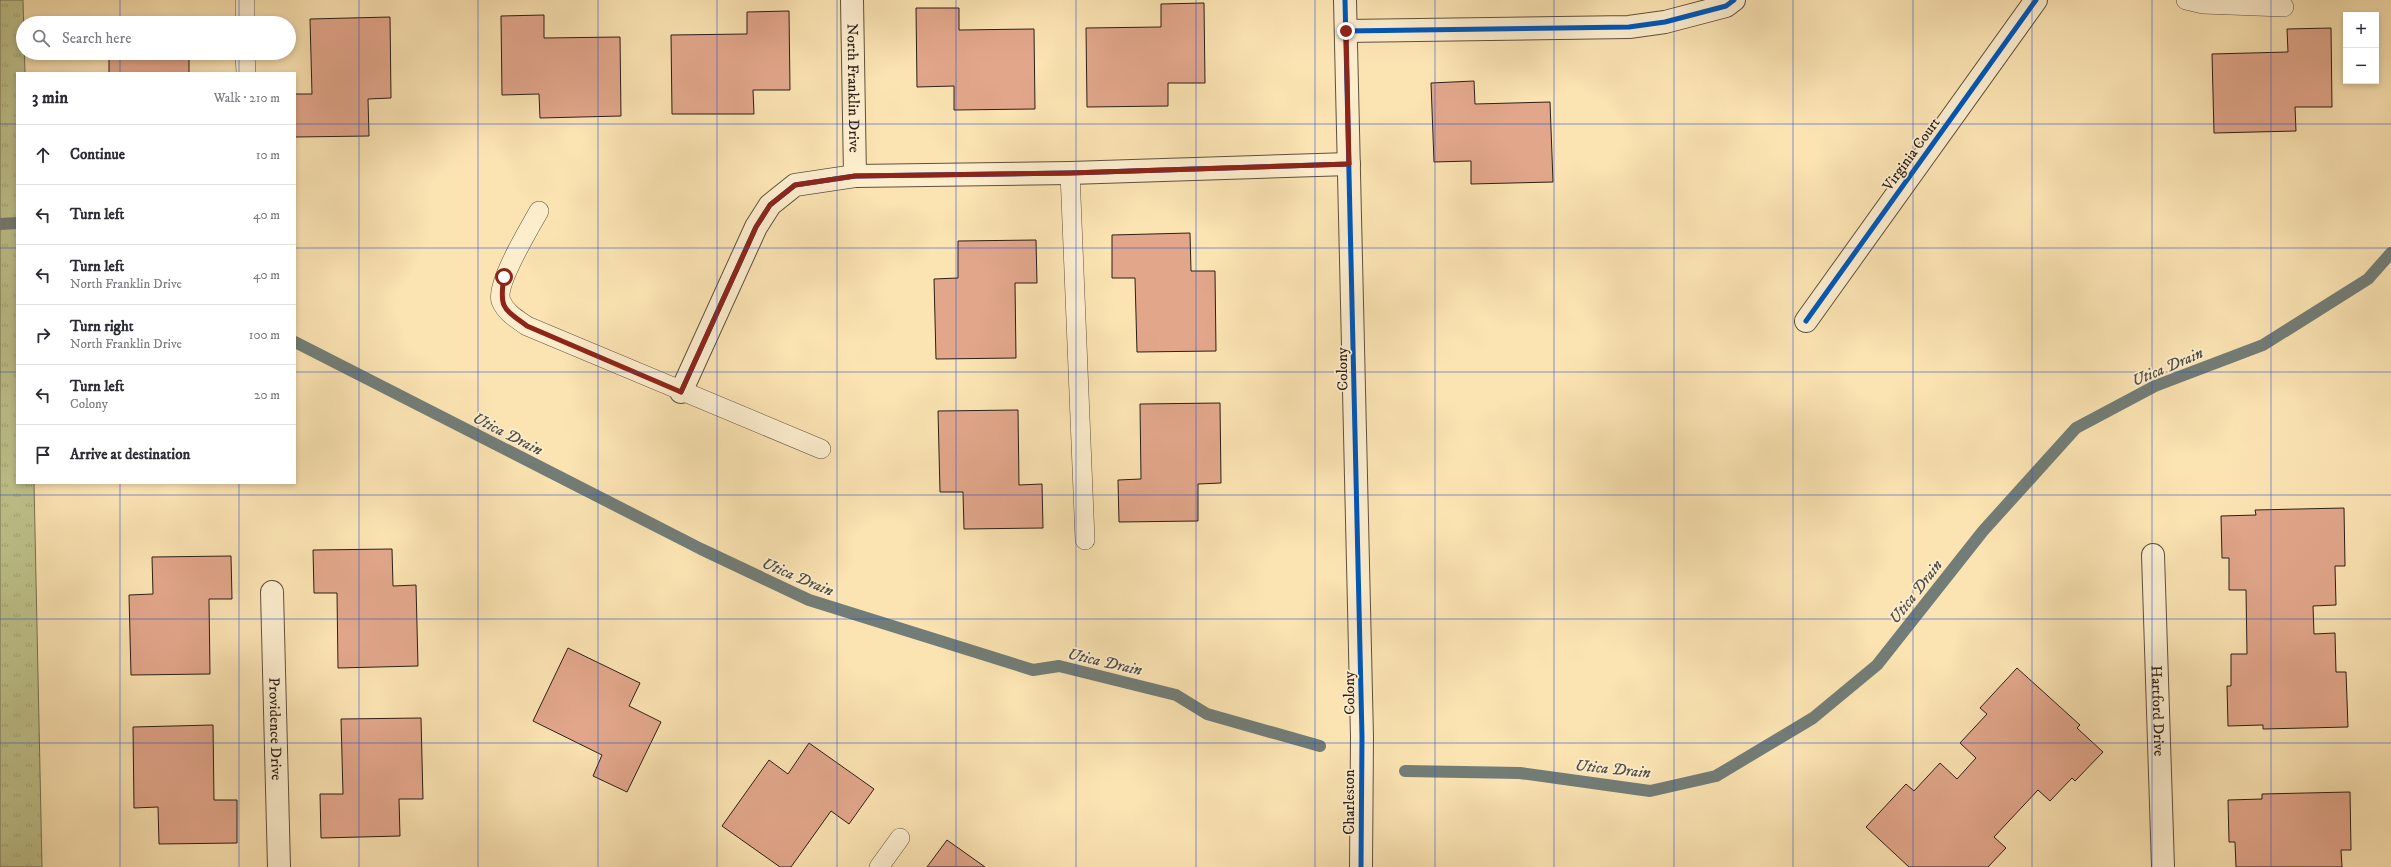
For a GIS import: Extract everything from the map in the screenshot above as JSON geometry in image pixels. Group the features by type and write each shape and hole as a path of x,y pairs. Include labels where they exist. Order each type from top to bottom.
{"street":[{"name":"North Franklin Drive","path":"852,0 855,176"},
{"name":"Colony","path":"1345,0 1362,737"},
{"path":"1346,31 1629,27 1665,22 1726,6 1734,0"},
{"name":"Virginia Court","path":"1806,321 2036,0"},
{"path":"681,392 756,227 770,205 795,185 855,176 1070,173 1349,164"},
{"name":"Hartford Drive","path":"2153,555 2163,867"},
{"name":"Providence Drive","path":"272,592 279,867"},
{"name":"Charleston","path":"1361,867 1362,737"}],"lane":[{"path":"245,0 245,16"},
{"path":"2186,0 2204,4 2284,7"},
{"path":"245,60 246,72"},
{"path":"1070,173 1085,540"},
{"path":"539,211 504,277 500,299 507,311 527,326 681,392 821,449"},
{"path":"879,867 900,838"}],"green space":[{"path":"0,0 23,0 23,16 16,16 16,60 25,60 25,72 16,72 16,484 34,484 42,867 0,867"}],"building":[{"path":"1204,3 1205,83 1168,83 1168,106 1087,107 1086,28 1161,27 1161,4"},
{"path":"916,8 959,8 959,30 1034,29 1035,109 954,110 954,86 917,87"},
{"path":"789,11 790,90 753,90 754,114 672,114 671,35 747,34 747,12"},
{"path":"544,15 544,38 620,37 621,116 540,118 539,94 502,95 501,16"},
{"path":"390,17 391,98 368,99 369,136 296,137 296,94 312,94 310,19"},
{"path":"2331,28 2332,107 2295,107 2296,131 2214,133 2212,54 2288,52 2287,29"},
{"path":"109,60 189,60 189,72 109,72"},
{"path":"1474,81 1475,104 1550,102 1553,182 1471,184 1471,161 1434,162 1431,83"},
{"path":"1190,233 1191,271 1215,271 1216,351 1137,352 1135,278 1112,278 1112,235"},
{"path":"1036,240 1037,283 1015,283 1016,358 936,359 934,279 958,278 958,241"},
{"path":"1220,403 1221,483 1198,484 1198,521 1119,522 1118,480 1141,479 1140,404"},
{"path":"1018,410 1019,485 1042,484 1043,528 964,529 963,492 940,492 938,411"},
{"path":"2344,508 2345,566 2335,566 2336,605 2313,606 2314,634 2335,633 2336,672 2346,672 2348,727 2263,729 2263,725 2228,726 2227,686 2231,686 2231,654 2247,654 2246,590 2229,590 2229,558 2222,558 2221,516 2256,515 2255,510"},
{"path":"392,549 393,586 416,585 418,666 338,668 337,593 314,593 313,550"},
{"path":"231,556 232,599 209,599 210,674 131,675 129,595 153,594 152,557"},
{"path":"568,648 640,683 629,706 661,722 627,792 593,776 602,755 533,721"},
{"path":"2017,668 2080,725 2077,728 2103,752 2075,781 2072,778 2050,801 2038,790 1994,837 2006,848 1988,867 1909,867 1866,827 1906,784 1914,791 1940,763 1957,779 1976,758 1960,743 1987,714 1980,708"},
{"path":"421,718 423,799 399,799 400,836 321,838 320,794 343,794 341,719"},
{"path":"213,725 214,800 237,800 237,843 159,844 158,807 134,808 133,727"},
{"path":"809,743 874,789 849,824 831,811 791,867 780,867 722,826 769,760 788,774"},
{"path":"2350,792 2351,850 2341,850 2342,867 2236,867 2235,842 2229,842 2228,800 2262,799 2262,794"},
{"path":"947,840 985,867 927,867"}],"waterway":[{"name":"Utica Drain","path":"0,224 16,223"},
{"name":"Utica Drain","path":"1405,771 1520,773 1650,791 1716,776 1813,718 1877,665 1983,531 2076,428 2155,386 2263,345 2368,279 2391,253"},
{"name":"Utica Drain","path":"296,343 701,549 809,600 1033,670 1059,666 1176,695 1207,714 1320,746"}],"cycle path":[{"path":"1345,0 1362,737 1361,867"},
{"path":"1346,31 1629,27 1665,22 1726,6 1734,0"},
{"path":"1806,321 2036,0"},
{"path":"681,392 756,227 770,205 795,185 855,176 1070,173 1349,164"}],"route":[{"path":"504,277 500,299 507,311 527,326 681,392 756,227 770,205 795,185 820,180 855,176 1070,173 1349,164 1346,31"}]}
